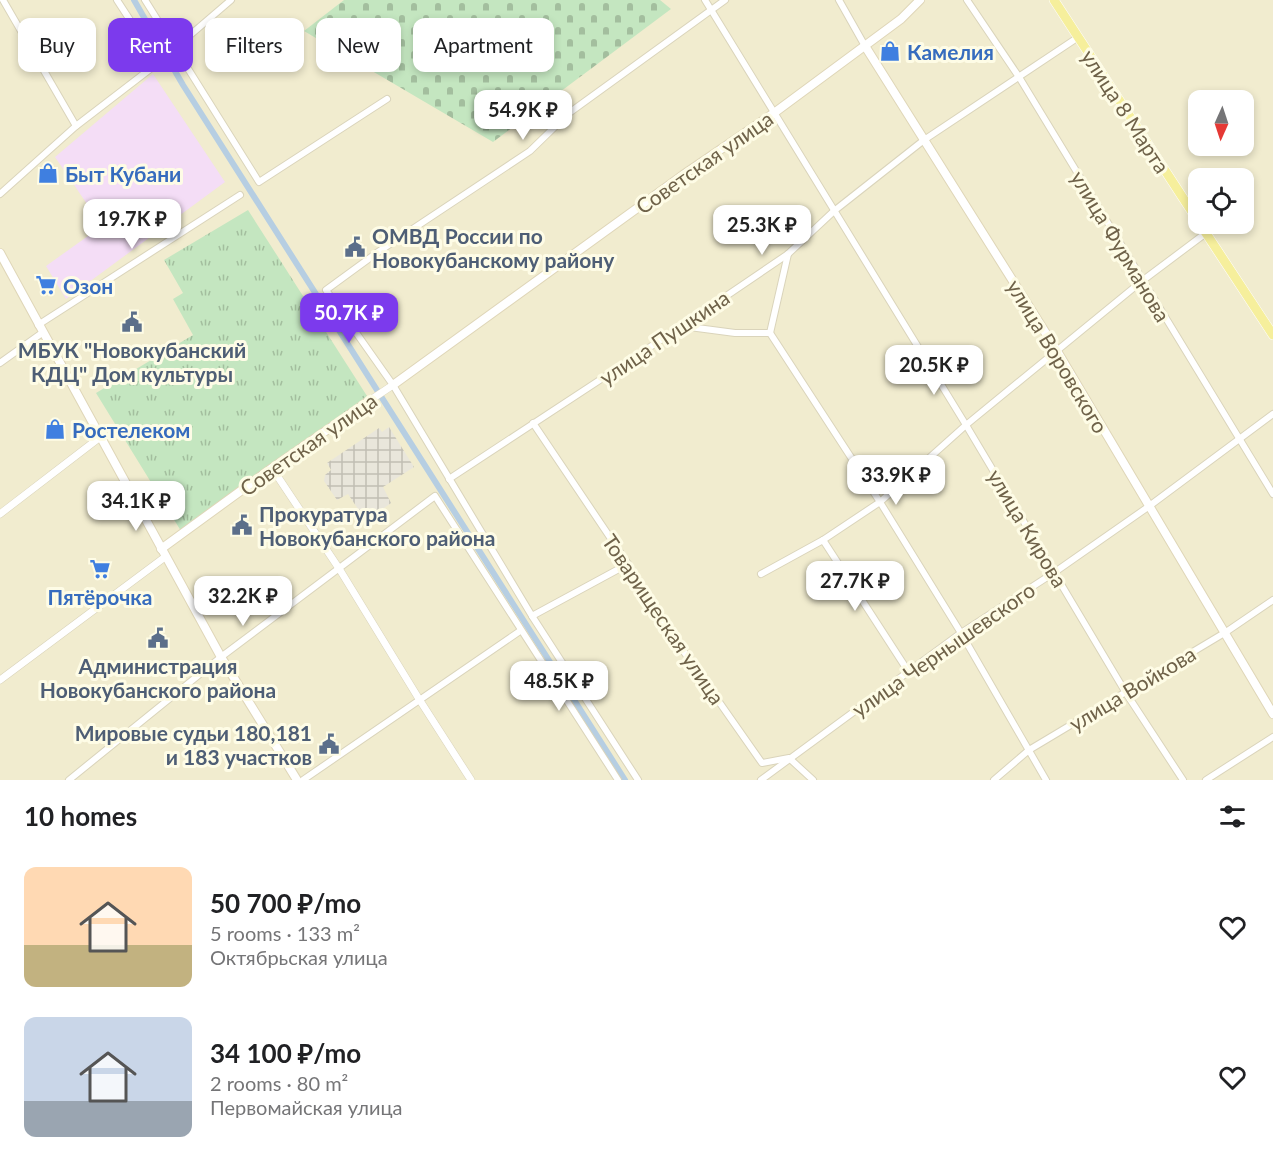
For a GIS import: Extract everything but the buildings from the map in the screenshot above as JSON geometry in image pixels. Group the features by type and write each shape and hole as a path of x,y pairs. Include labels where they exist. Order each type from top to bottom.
{"main road":[{"name":"Советская улица","path":"393,385 674,182 774,113 900,19 920,0"},
{"name":"улица 8 Марта","path":"1054,0 1188,205"},
{"name":"улица Воровского","path":"865,46 1057,351 1273,714"},
{"name":"улица 8 Марта","path":"1207,234 1273,336"},
{"path":"0,254 221,657 297,780"},
{"name":"Советская улица","path":"163,553 272,468 369,401"}],"street":[{"path":"3,0 76,126"},
{"path":"0,194 76,126 158,63 117,0"},
{"path":"145,0 156,18"},
{"path":"193,33 231,0"},
{"name":"улица Кирова","path":"705,0 966,424 1126,693 1183,780"},
{"path":"638,780 532,616 393,385 326,290 378,252 530,151 569,113 725,0"},
{"name":"улица Воровского","path":"839,0 865,46"},
{"name":"улица Фурманова","path":"967,0 1019,77 1273,494"},
{"name":"улица Пушкина","path":"449,479 788,254 834,211 924,140 1077,38"},
{"path":"190,72 259,182 387,99"},
{"path":"0,363 40,329 240,195"},
{"path":"761,574 823,540 880,502 966,424 1142,281 1205,234"},
{"path":"788,254 770,333 880,502 961,633 1046,780"},
{"path":"682,326 735,333 770,333"},
{"name":"Советская улица","path":"369,401 393,385"},
{"name":"улица Чернышевского","path":"761,780 961,633 1055,572 1148,507 1273,414"},
{"name":"Товарищеская улица","path":"533,423 628,564 635,582 762,764 789,758"},
{"path":"0,514 99,438"},
{"path":"272,468 340,570 471,780"},
{"path":"69,780 221,657 340,570 435,496 618,780"},
{"path":"823,540 908,671"},
{"name":"Советская улица","path":"0,680 163,553"},
{"path":"532,616 628,564"},
{"name":"улица Войкова","path":"994,780 1029,750 1226,632 1273,600"},
{"path":"303,780 520,631"},
{"path":"1206,780 1273,736"},
{"path":"789,758 813,780"}],"shaded area":[{"path":"0,0 1273,0 1273,780 0,780"},
{"path":"153,74 225,182 66,299 46,266 102,226 55,157"},
{"path":"389,427 414,467 383,487 391,503 366,521 348,494 337,500 324,481 325,475 331,470 327,463 379,428 382,432"}],"green space":[{"path":"344,0 660,0 671,9 493,142 374,72 401,72 401,18 321,18"},
{"path":"316,22 316,38 304,31"},
{"path":"248,210 367,396 181,531 96,393 193,335 173,299 183,293 164,260"}],"waterway":[{"path":"134,0 183,85 625,780"}],"place":[{"name":"Камелия","path":"890,51"},
{"name":"Быт Кубани","path":"48,173"},
{"name":"ОМВД России по Новокубанскому району","path":"355,247"},
{"name":"Озон","path":"46,285"},
{"name":"МБУК \"Новокубанский КДЦ\" Дом культуры","path":"132,322"},
{"name":"Ростелеком","path":"55,429"},
{"name":"Прокуратура Новокубанского района","path":"242,525"},
{"name":"Пятёрочка","path":"100,569"},
{"name":"Администрация Новокубанского района","path":"158,638"},
{"name":"Мировые судьи 180,181 и 183 участков","path":"329,744"}]}
